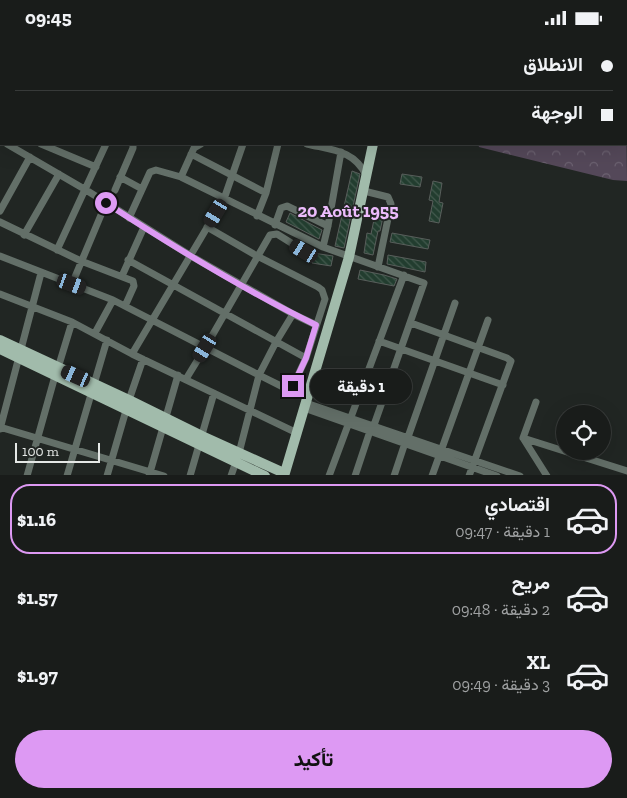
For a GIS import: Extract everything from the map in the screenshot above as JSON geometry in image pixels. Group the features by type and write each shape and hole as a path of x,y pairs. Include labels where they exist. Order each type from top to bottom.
{"main road":[{"path":"0,349 20,355 128,404 237,458 284,474 349,257 373,145"},
{"path":"0,340 20,355"},
{"path":"237,458 265,475"}],"street":[{"path":"9,145 86,190 191,256 316,325"},
{"path":"43,145 96,167"},
{"path":"57,250 106,145"},
{"path":"115,190 133,145"},
{"path":"181,177 191,154 198,145"},
{"path":"132,354 224,199 243,145"},
{"path":"257,216 266,193 278,145"},
{"path":"312,145 342,152 353,157 368,173"},
{"path":"322,247 328,226 342,152"},
{"path":"191,154 266,193"},
{"path":"0,211 30,157"},
{"path":"129,217 152,170 156,170 181,177 322,247 424,283 355,475"},
{"path":"24,235 59,174"},
{"path":"120,177 142,189"},
{"path":"364,191 388,197 391,204 378,267"},
{"path":"72,284 106,203"},
{"path":"275,225 281,208 287,206 328,226"},
{"path":"0,222 81,261 132,280 135,284 125,306"},
{"path":"122,276 144,227"},
{"path":"0,256 113,300 285,388 290,387 296,381 306,358 324,299 322,290 207,227"},
{"path":"186,379 269,236 272,233 277,234 304,251"},
{"path":"128,260 306,358"},
{"path":"41,273 0,428 150,473 164,475"},
{"path":"329,475 404,275"},
{"path":"0,294 72,322 132,354 297,433"},
{"path":"95,333 113,300"},
{"path":"394,475 455,303"},
{"path":"231,475 259,375 294,313"},
{"path":"432,475 488,320"},
{"path":"27,475 72,322"},
{"path":"411,323 511,361 470,475"},
{"path":"67,475 107,341"},
{"path":"379,341 503,385"},
{"path":"107,475 143,359"},
{"path":"150,473 178,375"},
{"path":"190,475 214,393"},
{"path":"523,438 536,402"},
{"path":"305,406 474,464 520,475"},
{"path":"523,438 627,471"},
{"path":"523,438 547,475"},
{"path":"474,464 497,475"}],"green space":[{"path":"478,145 627,145 627,181 613,180 479,147"}],"building":[{"path":"352,171 360,174 344,248 335,246"},
{"path":"402,174 422,177 420,187 400,184"},
{"path":"433,181 442,183 439,202 443,203 439,223 429,221 433,201 429,200"},
{"path":"376,210 384,212 373,255 364,253 367,233 371,234"},
{"path":"290,213 322,230 319,239 286,222"},
{"path":"392,233 430,240 428,249 390,242"},
{"path":"313,253 333,256 331,266 312,263"},
{"path":"388,255 426,262 425,272 387,264"},
{"path":"360,270 397,279 394,286 358,279"}],"district":[{"name":"20 Août 1955","path":"348,211"}],"route":[{"path":"106,203 191,256 316,325 306,358 293,386"}]}
